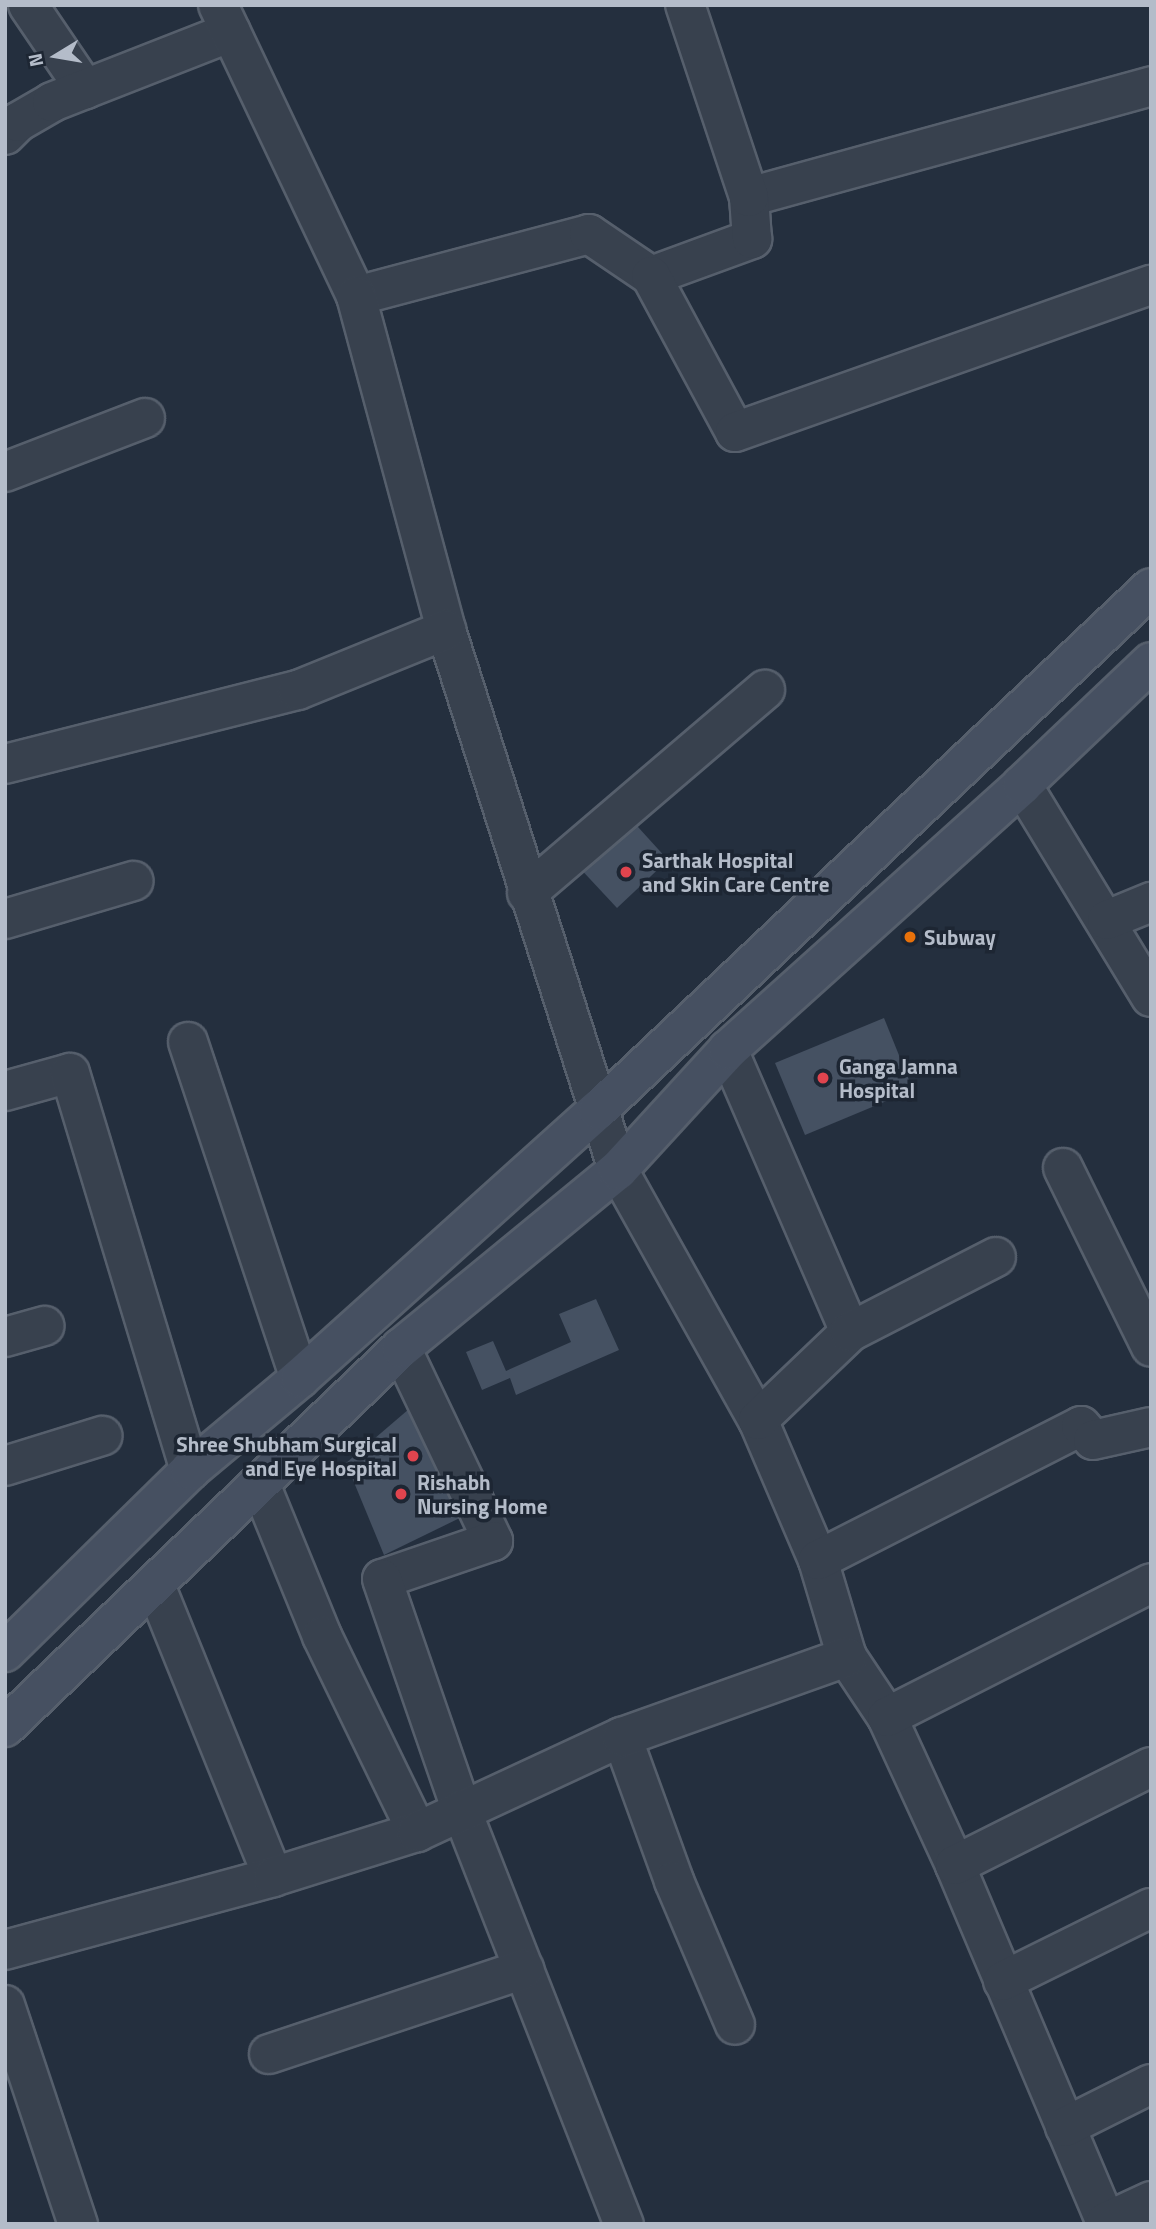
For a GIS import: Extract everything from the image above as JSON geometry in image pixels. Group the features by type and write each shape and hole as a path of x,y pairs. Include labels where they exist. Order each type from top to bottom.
{"main road":[{"path":"5,1652 190,1470 300,1378 598,1110 1151,588"},
{"path":"5,1727 155,1586 211,1527 260,1484 316,1426 401,1348 618,1170 729,1050 1022,785 1151,662"}],"street":[{"path":"28,5 85,89"},
{"path":"651,276 752,239 749,197 691,7"},
{"path":"5,135 18,122 52,102 85,89 224,19 356,296 446,630 527,892 618,1170 758,1420 818,1560 847,1657 887,1717 955,1865 1106,2223 1151,2201"},
{"path":"749,197 1151,86"},
{"path":"356,296 589,234 651,276 735,432 1151,285"},
{"path":"5,472 145,418"},
{"path":"5,764 298,690 446,630"},
{"path":"527,892 765,690"},
{"path":"1022,785 1107,920 1151,998"},
{"path":"5,919 133,881"},
{"path":"1107,920 1151,902"},
{"path":"188,1042 300,1378"},
{"path":"729,1050 849,1332"},
{"path":"5,1091 70,1073 190,1470"},
{"path":"1062,1168 1151,1347"},
{"path":"758,1420 849,1332 996,1257"},
{"path":"5,1337 44,1325"},
{"path":"401,1348 493,1541 382,1579 461,1809 624,2224"},
{"path":"818,1560 1081,1426 1093,1440 1151,1427"},
{"path":"5,1466 102,1436"},
{"path":"260,1484 321,1636 417,1832"},
{"path":"887,1717 1151,1583"},
{"path":"155,1586 273,1877"},
{"path":"5,1950 273,1877 417,1832 461,1809 622,1737 847,1657"},
{"path":"622,1737 674,1881 734,2025"},
{"path":"955,1865 1151,1768"},
{"path":"1003,1981 1151,1908"},
{"path":"269,2053 524,1969"},
{"path":"5,2005 78,2224"},
{"path":"1065,2127 1151,2084"}],"building":[{"path":"628,816 668,860 617,908 576,864"},
{"path":"884,1018 913,1090 805,1135 775,1063"},
{"path":"596,1299 619,1350 516,1395 510,1378 482,1390 466,1352 493,1341 506,1371 571,1342 559,1314"},
{"path":"416,1403 468,1514 384,1555 346,1463"}],"place":[{"name":"Sarthak Hospital and Skin Care Centre","path":"626,872"},
{"name":"Subway","path":"910,937"},
{"name":"Ganga Jamna Hospital","path":"823,1078"},
{"name":"Shree Shubham Surgical and Eye Hospital","path":"413,1456"},
{"name":"Rishabh Nursing Home","path":"401,1494"}]}
